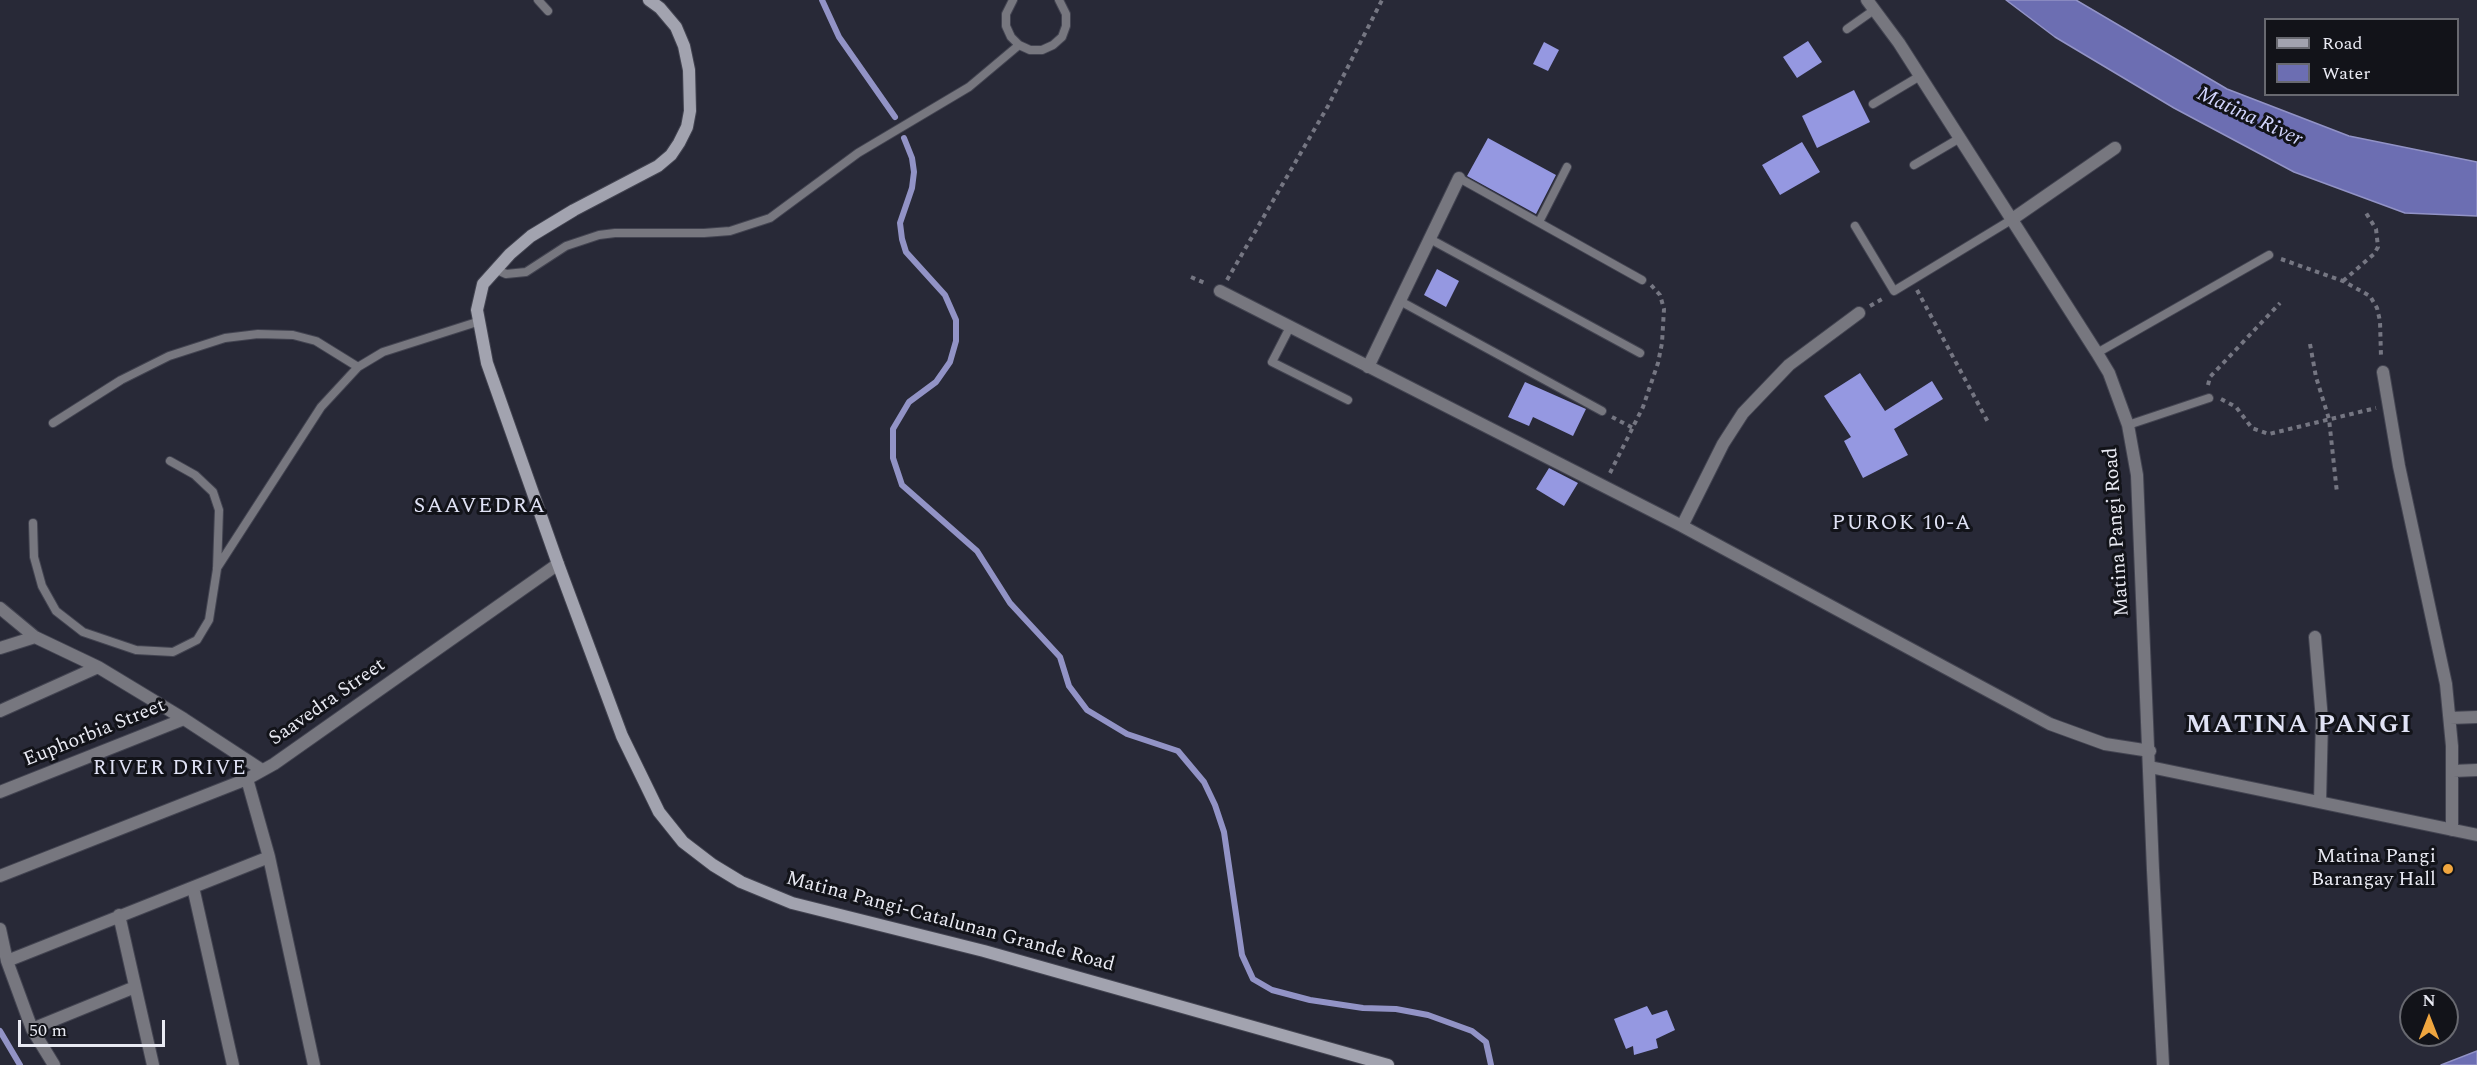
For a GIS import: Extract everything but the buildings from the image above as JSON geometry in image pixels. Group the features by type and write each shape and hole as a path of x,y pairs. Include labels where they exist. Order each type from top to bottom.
{"street":[{"name":"Matina Pangi-Catalunan Grande Road","path":"650,0 676,27 684,46 689,70 690,111 687,127 679,143 671,155 658,166 552,222 531,236 495,269 483,284 478,297 477,322 498,397 558,564 622,736 659,812 683,842 713,865 741,882 792,903 984,951 1361,1062 1388,1065"},
{"name":"Matina Pangi Road","path":"1870,5 1899,43 2097,353 2109,373 2128,425 2138,475 2163,1065"},
{"path":"2011,220 2115,148"},
{"path":"1368,367 1459,178"},
{"path":"1220,291 1682,526 2050,724 2105,744 2150,751"},
{"path":"1682,526 1723,444 1743,413 1789,365 1859,313"},
{"path":"2383,372 2399,465 2437,638 2450,718 2453,771 2452,830"},
{"name":"Saavedra Street","path":"0,876 247,778 274,764 558,564"},
{"path":"0,608 35,638 98,667 184,719"},
{"path":"2315,637 2322,720 2320,802"},
{"path":"0,648 35,638"},
{"path":"0,711 98,667"},
{"path":"2450,718 2477,717"},
{"name":"Euphorbia Street","path":"0,792 184,719 262,770"},
{"path":"2150,766 2477,836"},
{"path":"2453,771 2477,770"},
{"path":"247,778 269,857 314,1065"},
{"path":"7,961 269,857"},
{"path":"193,887 233,1065"},
{"path":"119,915 153,1065"},
{"path":"0,928 7,961 32,1029 54,1065"},
{"path":"32,1029 135,987"}],"lane":[{"path":"538,0 548,11"},
{"path":"1013,0 1006,14 1006,26 1011,37 1019,45 1030,50 1042,50 1053,45 1062,37 1066,26 1066,14 1059,0"},
{"path":"1847,29 1870,5"},
{"path":"495,269 515,275 526,272 566,246 599,236 730,231 770,218 858,153 969,87 1019,45"},
{"path":"1873,104 1920,76"},
{"path":"1914,165 1959,138"},
{"path":"1539,222 1567,167"},
{"path":"1459,178 1642,280"},
{"path":"1855,226 1894,291 2011,220"},
{"path":"1430,239 1640,353"},
{"path":"2097,353 2269,255"},
{"path":"1400,301 1602,411"},
{"path":"217,569 321,407 358,367 383,352 477,322"},
{"path":"1290,327 1272,362 1348,400"},
{"path":"53,423 121,380 169,356 225,338 258,334 293,335 316,341 358,367"},
{"path":"2128,425 2209,398"},
{"path":"33,523 34,557 42,586 56,610 83,632 136,650 172,652 197,640 210,620 217,569 219,510 213,492 195,475 170,461"}],"path":[{"path":"1220,291 1328,106 1382,0"},
{"path":"2343,281 2378,248 2376,229 2366,213"},
{"path":"2269,255 2343,281 2370,296 2377,308 2380,321 2383,372"},
{"path":"1603,487 1633,428 1658,363 1664,309 1660,295 1653,286 1642,280"},
{"path":"1912,281 1989,424"},
{"path":"1859,313 1894,291"},
{"path":"2280,303 2210,377 2207,390 2209,398 2229,401 2252,428 2269,434 2389,405"},
{"path":"2310,344 2316,377 2329,419 2337,493"},
{"path":"1602,411 1633,428"}],"water":[{"name":"Matina River","path":"2006,0 2076,0 2227,89 2349,136 2477,162 2477,216 2405,213 2294,172 2174,108 2055,37"},
{"path":"2477,1051 2477,1065 2441,1065"}],"waterway":[{"path":"822,0 839,37 895,117"},
{"path":"904,138 912,158 914,172 912,188 900,223 902,239 906,252 945,295 956,320 956,341 950,362 936,382 909,402 893,429 893,458 902,485 977,551 1010,603 1060,657 1069,686 1087,710 1127,734 1178,751 1204,782 1224,832 1242,955 1253,979 1272,990 1310,1000 1363,1008 1396,1009 1428,1015 1472,1031 1486,1042 1491,1065"},
{"path":"0,1031 20,1065"}],"place":[{"name":"Matina Pangi Barangay Hall","path":"2448,869"}],"district":[{"name":"SAAVEDRA","path":"480,508"},
{"name":"PUROK 10-A","path":"1902,525"},
{"name":"MATINA PANGI","path":"2299,727"},
{"name":"RIVER DRIVE","path":"170,770"}]}
